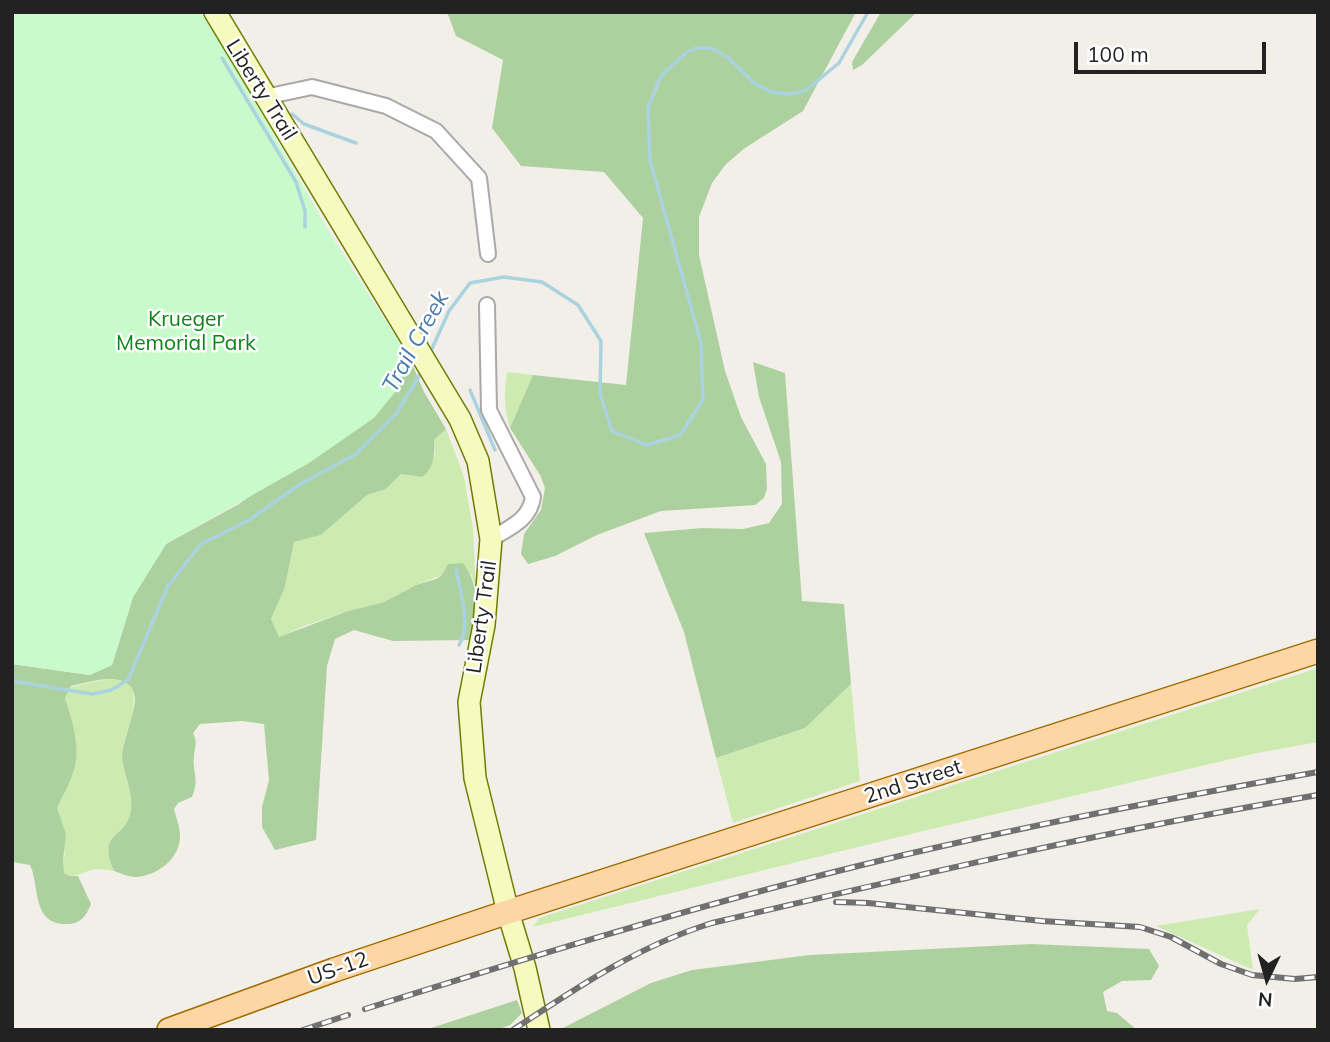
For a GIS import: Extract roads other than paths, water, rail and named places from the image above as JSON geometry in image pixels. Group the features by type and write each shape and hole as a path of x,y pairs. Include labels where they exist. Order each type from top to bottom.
{"main road":[{"name":"2nd Street","path":"508,912 1318,651"},
{"name":"US-12","path":"169,1030 334,970 508,912"}],"street":[{"name":"Liberty Trail","path":"215,12 460,419 478,461 491,539 484,625 470,702 475,778 508,912 523,959 538,1030"},
{"path":"265,97 312,88 386,106 436,131 479,178 488,254"},
{"path":"487,305 489,410 533,497 529,512 491,539"}],"waterway":[{"name":"Trail Creek","path":"430,353 449,311 470,283 504,277 542,282 578,305 601,341 600,393 612,431 647,445 680,435 703,400 701,343 650,160 648,108 661,76 687,52 696,48 711,48 726,56 754,83 771,92 788,94 805,91 839,63 868,12"},
{"path":"222,58 296,182 305,211 305,227"},
{"path":"292,114 304,124 356,143"},
{"name":"Trail Creek","path":"12,681 92,694 111,690 128,680 168,586 201,544 249,520 302,483 356,454 396,414 421,373"},
{"path":"470,390 495,450"},
{"path":"456,569 465,618 465,628 459,645"}],"railway":[{"path":"365,1009 675,915 862,865 1089,815 1318,772"},
{"path":"513,1030 585,983 634,956 659,943 712,923 1090,838 1318,795"},
{"path":"836,902 1140,927 1171,937 1221,964 1252,975 1295,979 1318,977"},
{"path":"303,1030 348,1015"}],"park label":[{"name":"Krueger Memorial Park","path":"186,332"}]}
